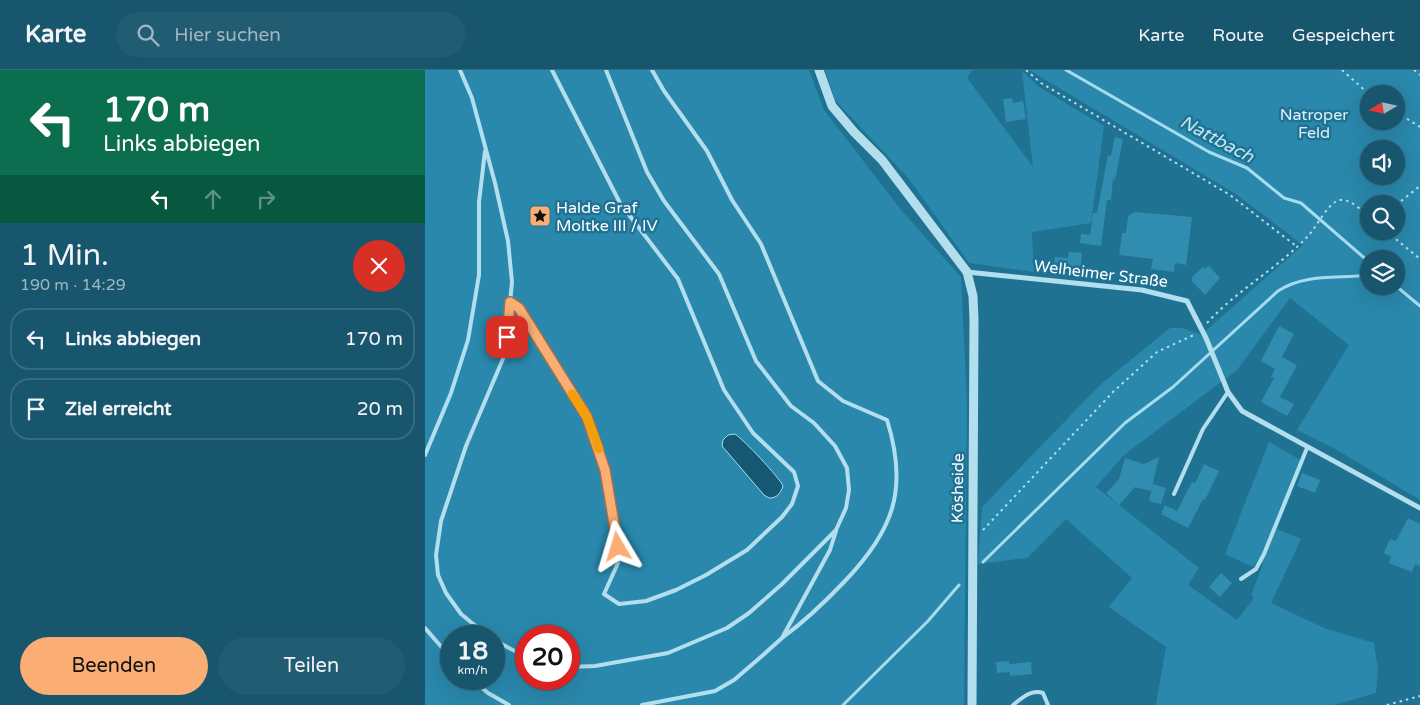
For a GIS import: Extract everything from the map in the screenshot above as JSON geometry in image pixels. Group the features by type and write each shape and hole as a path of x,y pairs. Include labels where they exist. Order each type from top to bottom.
{"street":[{"path":"819,70 832,106 882,160 967,272"},
{"name":"Welheimer Straße","path":"967,272 1143,290 1187,301 1202,329 1228,392 1242,411 1420,508"},
{"name":"Kösheide","path":"967,272 973,296 974,320 971,543 972,705"}],"lane":[{"path":"460,70 472,98 486,148 508,241 513,282 505,354 466,446 441,521 436,555 438,575 446,593 461,614 474,625"},
{"path":"510,302 519,308 587,417 597,443 613,506 618,547 618,563 604,594 610,600 619,604 646,601 676,590 706,575 747,550 782,517 792,504 798,486 794,472 753,433 724,390 678,279 620,203 552,70"},
{"path":"606,70 647,172 664,201 719,274 756,361 791,406 814,423 835,446 847,468 849,490 846,508 836,530 830,550 782,638"},
{"path":"642,705 715,691 734,680 782,638 811,617 866,559 890,519 897,474 897,457 887,420 843,401 818,381 761,244 732,200 707,152 664,91 652,70"},
{"path":"425,455 451,393 468,340 473,316 479,275 479,202 486,148"},
{"path":"1174,494 1203,429 1228,392"},
{"path":"1241,579 1256,569 1264,554 1307,448"},
{"path":"580,667 595,666 668,653 727,628 749,613 782,584 836,530"},
{"path":"425,628 440,645"},
{"path":"485,690 509,705"},
{"path":"1013,705 1031,692 1039,692 1043,693 1048,705"}],"path":[{"path":"1026,70 1041,83 1230,195 1297,247"},
{"path":"1342,70 1360,86"},
{"path":"1413,70 1420,75"},
{"path":"1405,118 1420,127"},
{"path":"1405,198 1420,186"},
{"path":"971,543 1113,392 1157,352 1193,338 1229,302 1297,247 1309,235 1331,203 1340,200 1353,203 1360,209"},
{"path":"1397,240 1420,259"},
{"path":"1387,705 1420,696"}],"green space":[{"path":"425,70 809,70 824,110 902,211 961,277 967,404 964,705 425,705"},
{"path":"825,70 972,70 967,78 1033,167 1022,71 1039,87 1104,126 1091,223 1032,232 1034,272 969,263 909,179 835,100"},
{"name":"Natroper Feld","path":"1029,70 1420,70 1420,500 1337,450 1297,430 1349,345 1290,298 1237,370 1124,455 1096,487 1199,568 1188,585 1237,620 1254,598 1251,595 1263,564 1258,561 1253,567 1225,554 1269,442 1304,462 1277,529 1301,539 1271,603 1324,628 1374,643 1378,670 1376,693 1334,705 1156,705 1166,647 1109,607 1132,578 1066,519 1027,558 978,564 982,507 1101,384 1170,328 1182,328 1201,335 1303,245 1236,194"}],"shaded area":[{"path":"735,434 761,459 783,486 776,496 769,498 764,495 722,446 723,440 728,435"}],"building":[{"path":"1012,98 1013,103 1023,101 1026,119 1006,122 1003,99"},
{"path":"1115,137 1123,139 1115,180 1113,179 1111,200 1107,200 1101,246 1080,243 1081,234 1090,235 1093,213 1097,213 1108,155 1111,156"},
{"path":"1135,212 1192,217 1186,265 1175,263 1174,272 1151,269 1153,259 1119,255 1122,233 1126,233 1128,216"},
{"path":"1069,252 1082,253 1080,274 1054,271 1055,257 1068,258"},
{"path":"1209,266 1220,278 1205,295 1192,281 1192,277 1203,267 1205,269"},
{"path":"1279,326 1294,334 1282,357 1297,365 1280,397 1294,404 1287,416 1261,402 1274,378 1271,377 1275,369 1261,361"},
{"path":"1159,457 1151,491 1135,487 1119,505 1106,493 1119,479 1125,458 1144,464"},
{"path":"1204,464 1219,471 1205,500 1203,499 1188,528 1161,514 1165,505 1177,511 1192,482 1195,483"},
{"path":"1302,473 1320,480 1315,493 1297,486"},
{"path":"1153,484 1166,488 1161,504 1149,501"},
{"path":"1408,518 1420,524 1420,566 1415,564 1412,572 1389,563 1391,557 1384,553 1390,539 1396,541"},
{"path":"1221,573 1232,583 1220,597 1209,587"},
{"path":"1009,661 1009,664 1031,662 1032,674 1010,676 1010,672 997,673 996,662"}],"waterway":[{"name":"Nattbach","path":"1066,70 1209,152 1247,168 1284,198 1301,203 1360,254"},
{"path":"983,562 1125,423 1173,387 1278,291 1299,281 1360,276"},
{"name":"Nattbach","path":"1405,294 1420,306"},
{"path":"843,705 928,621 959,585"}],"slow traffic":[{"path":"572,394 587,417 599,449"}],"place":[{"name":"Halde Graf Moltke III / IV","path":"540,216"}],"route":[{"path":"507,337 510,302 519,308 587,417 605,470 613,506 618,547"}]}
